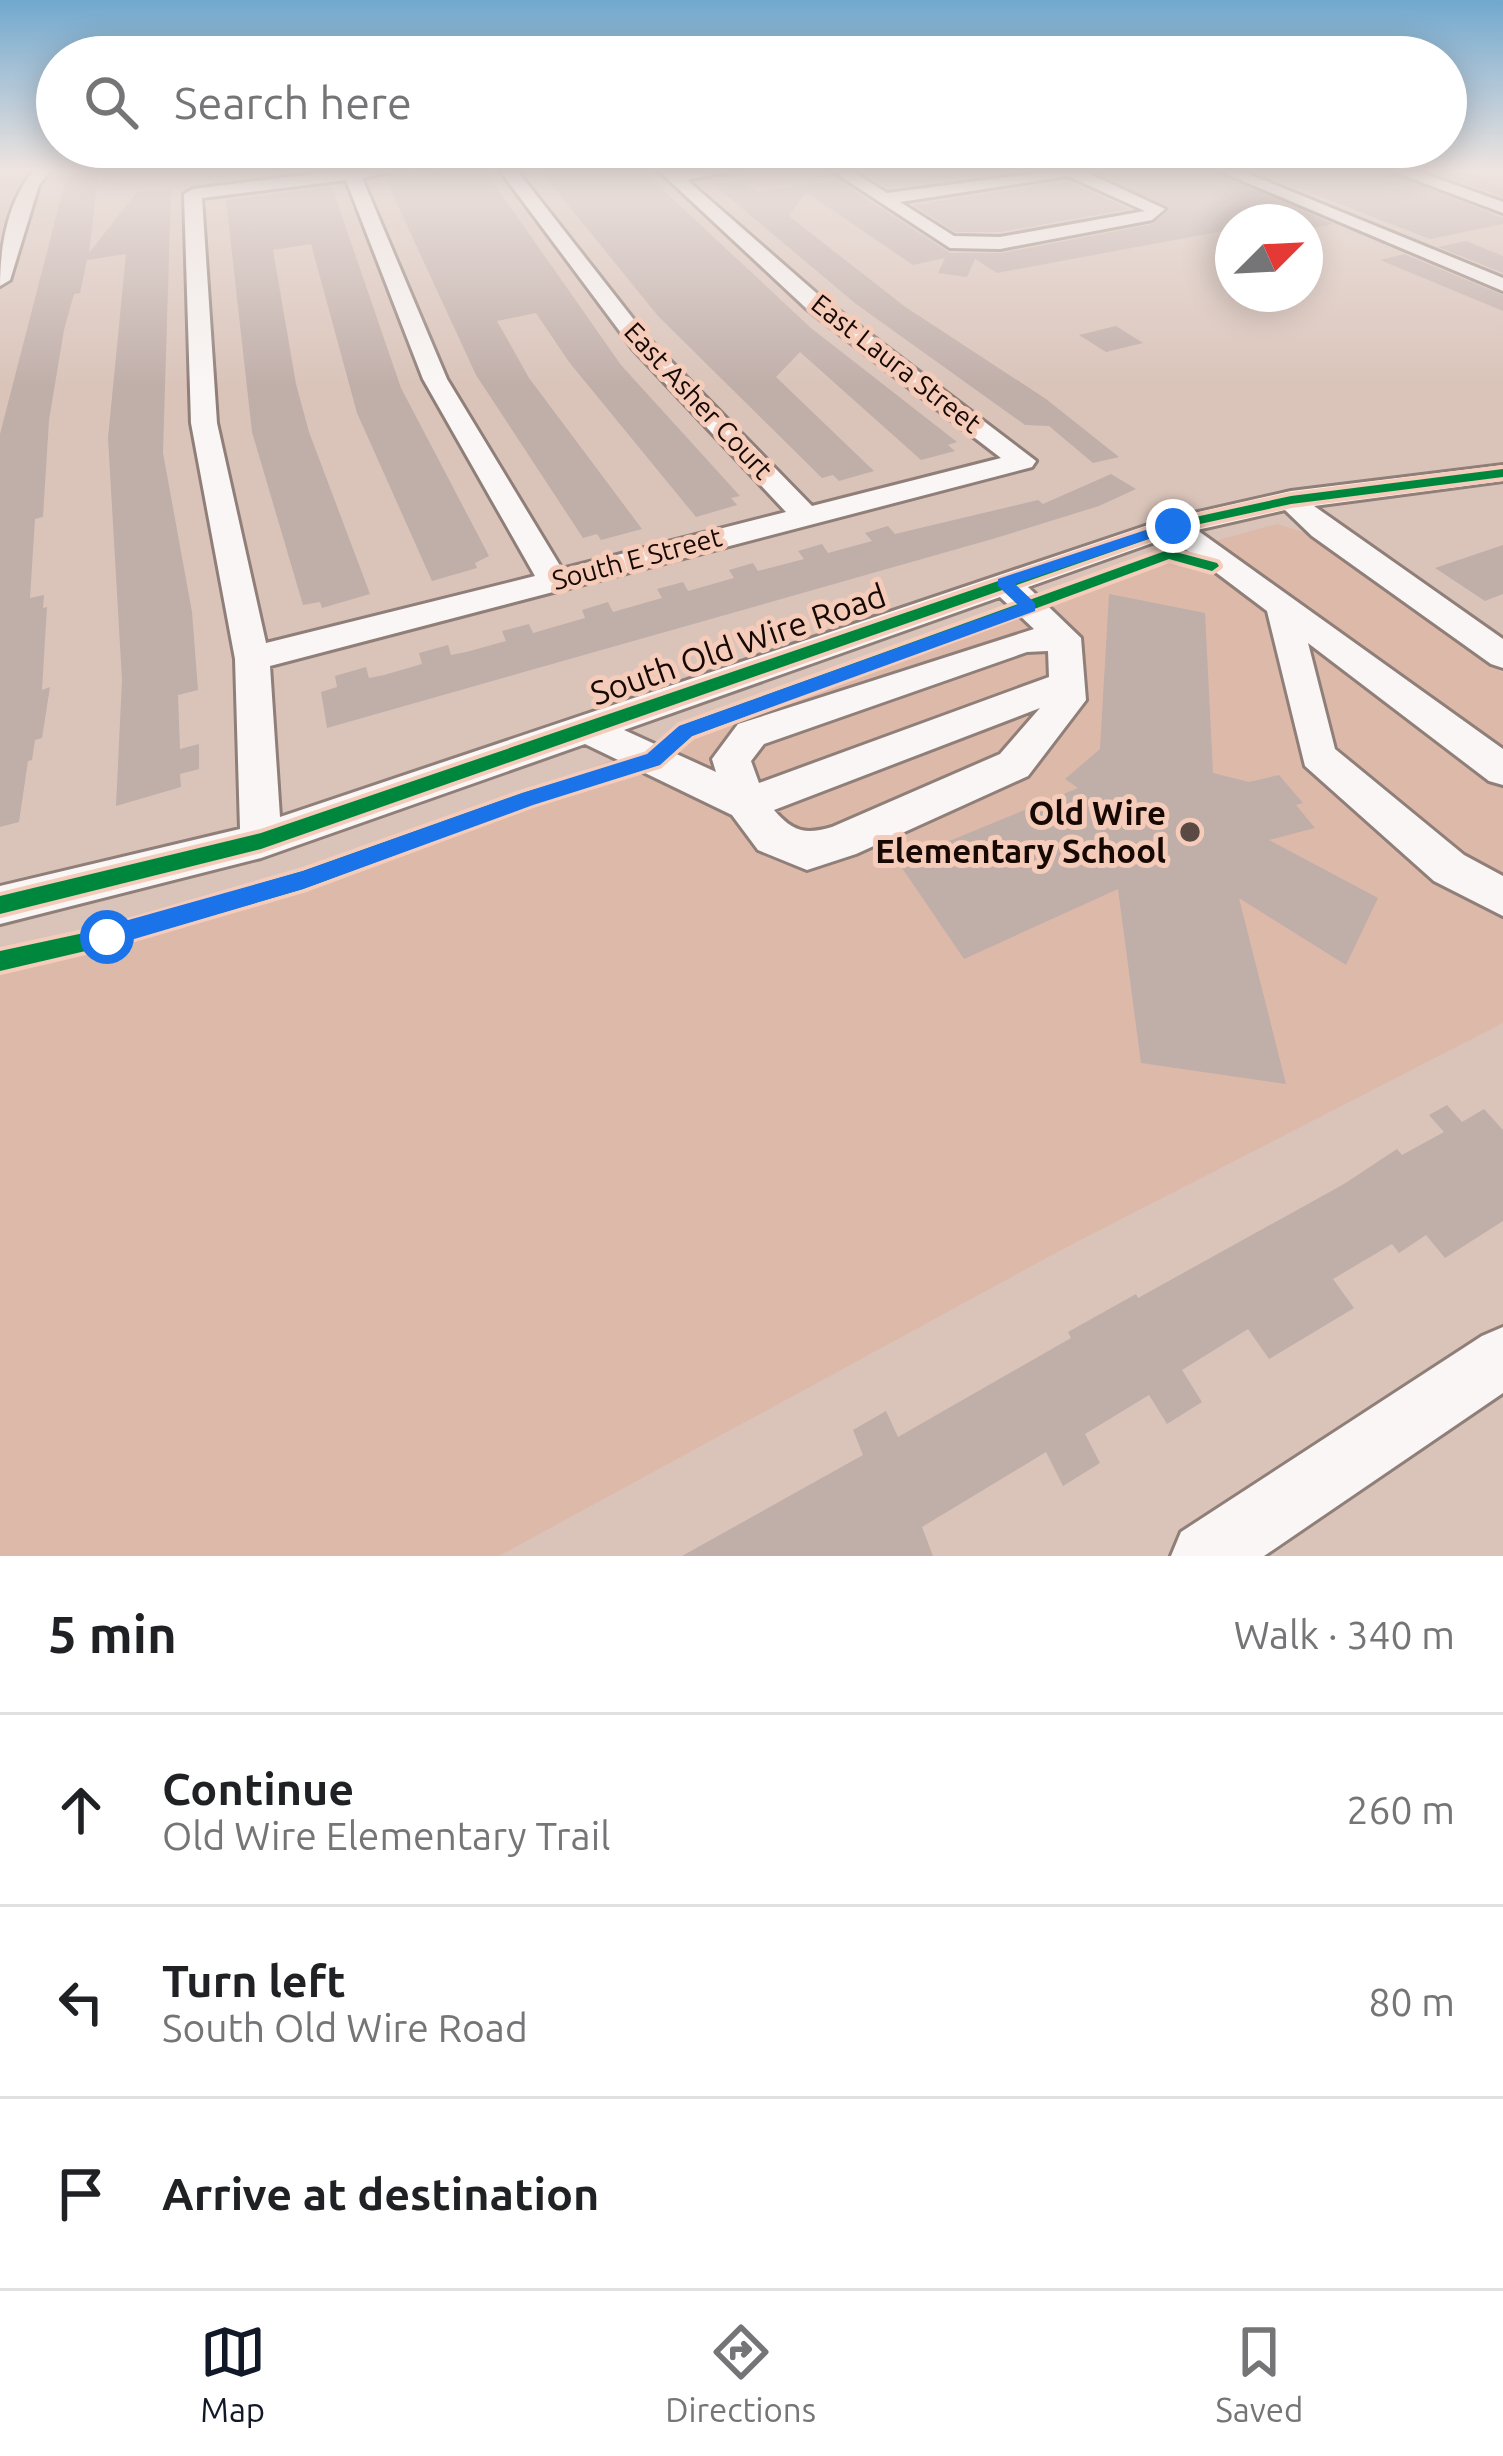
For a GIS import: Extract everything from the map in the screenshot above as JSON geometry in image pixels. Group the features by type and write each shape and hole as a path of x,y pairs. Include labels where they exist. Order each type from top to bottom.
{"street":[{"path":"0,280 13,241"},
{"path":"196,241 204,423 252,659 261,841"},
{"path":"379,241 435,380 554,581"},
{"name":"East Asher Court","path":"562,241 641,344 805,516"},
{"name":"East Laura Street","path":"745,241 814,303 1022,461"},
{"path":"948,241 1013,241"},
{"path":"1396,241 1503,285"},
{"name":"South E Street","path":"252,659 1022,461"},
{"name":"South Old Wire Road","path":"0,905 261,841 1173,526 1291,500 1503,473"},
{"path":"1291,500 1323,530 1500,649"},
{"path":"1173,526 1503,770"},
{"path":"1004,583 1064,638 1068,700 1014,766 841,842 807,852 773,838 746,804 731,759 751,734 1024,641 1064,638"},
{"path":"1282,607 1318,756 1449,868 1503,898"},
{"path":"588,729 746,804 1067,684"},
{"path":"1205,1556 1503,1357"}],"shaded area":[{"path":"1277,524 1303,532 1503,673 1503,1023 1065,1248 499,1556 0,1556 0,974 303,880 686,731 1167,554"}],"building":[{"path":"50,241 90,241 89,253 99,241 169,241 163,453 192,612 198,690 178,695 180,749 199,744 199,769 180,774 181,787 116,806 122,680 108,438 126,254 87,260 80,293 74,294 64,330 49,420 43,517 35,519 30,598 44,595 43,608 47,607 42,690 50,687 42,738 35,740 28,761 19,822 0,827 0,434"},
{"path":"231,241 350,241 401,388 489,556 475,563 477,568 432,581 357,413 311,244 273,250 309,432 370,594 322,608 320,602 303,605 252,432"},
{"path":"414,241 534,241 621,365 740,496 731,498 737,505 696,517 569,362 536,313 497,321 529,378 642,529 601,540 597,534 583,538 476,375"},
{"path":"597,241 717,241 811,328 957,442 948,445 955,451 921,460 800,352 776,377 874,471 839,481 833,475 822,478 658,316"},
{"path":"780,241 820,241 904,306 1046,399 1119,457 1093,463 1049,426 1025,425 856,304"},
{"path":"877,241 931,241 950,253 1001,253 1066,241 1171,241 997,273 975,259 967,277 938,273 945,258 913,265"},
{"path":"1466,241 1503,256 1503,273 1438,247"},
{"path":"1404,254 1503,295 1503,311 1380,260"},
{"path":"1116,326 1143,343 1106,352 1079,335"},
{"path":"1111,474 1136,489 1099,506 996,538 327,728 321,692 337,687 335,676 366,667 369,678 384,675 422,664 419,653 448,645 451,655 466,652 506,641 502,631 529,624 533,633 585,618 582,610 608,602 613,612 662,598 657,589 683,582 688,591 734,578 729,570 753,563 758,571 804,559 798,551 822,544 828,553 872,541 865,533 888,526 895,534 1038,500 1043,504"},
{"path":"1503,545 1503,594 1485,601 1435,568"},
{"path":"1109,594 1205,613 1213,773 1249,782 1279,775 1303,803 1296,805 1315,828 1269,840 1378,898 1346,965 1239,898 1286,1084 1141,1063 1118,889 964,959 898,862 1078,788 1065,779 1100,749"},
{"path":"1447,1105 1462,1122 1484,1109 1503,1130 1503,1221 1445,1258 1426,1235 1399,1253 1392,1244 1333,1279 1354,1308 1269,1359 1248,1329 1182,1370 1202,1402 1167,1424 1149,1395 1085,1434 1100,1463 1063,1486 1046,1452 922,1527 933,1556 682,1556 863,1455 853,1430 886,1411 898,1437 1071,1338 1068,1332 1136,1294 1138,1298 1344,1184 1397,1149 1402,1155 1444,1132 1429,1115"}],"cycle path":[{"path":"0,905 261,841 1173,526 1291,500 1503,473"},
{"path":"0,961 107,937 303,880 529,798 653,760 686,731 1168,554 1212,566"}],"place":[{"name":"Old Wire Elementary School","path":"1190,832"}],"route":[{"path":"107,937 303,880 529,798 653,760 686,731 1030,607 1004,583 1173,526"}]}
